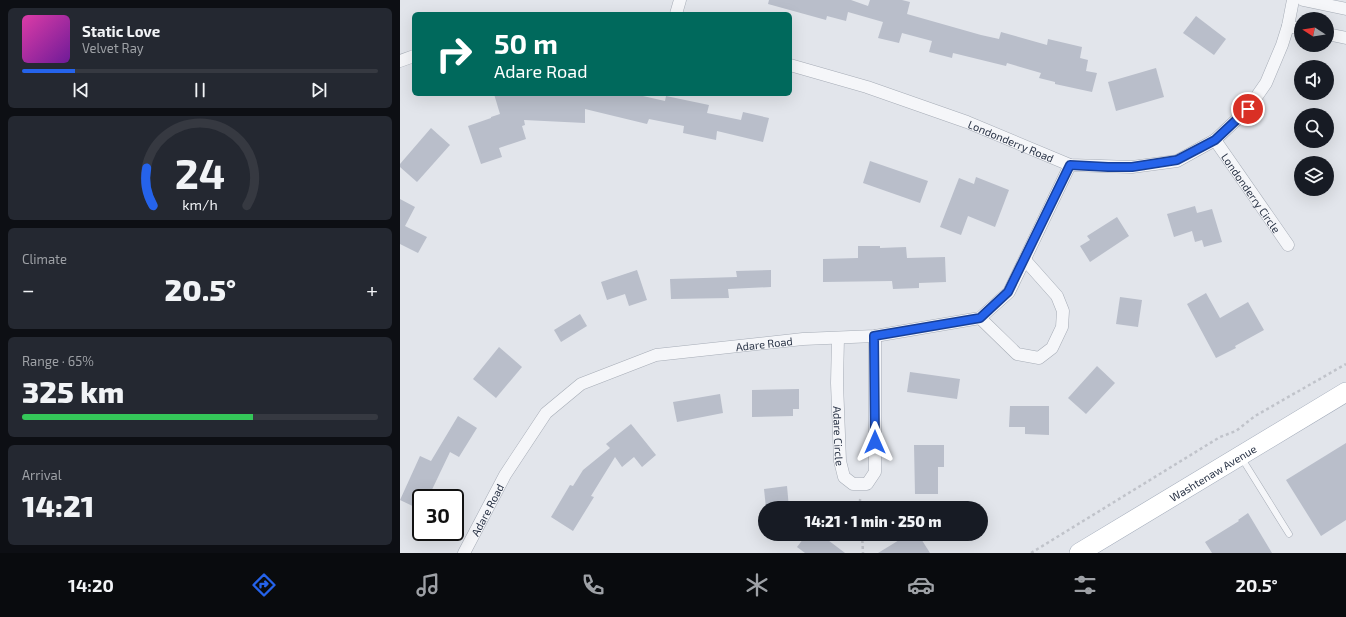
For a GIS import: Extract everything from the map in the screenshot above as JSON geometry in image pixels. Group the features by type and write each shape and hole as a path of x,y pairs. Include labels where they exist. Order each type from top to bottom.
{"main road":[{"name":"Washtenaw Avenue","path":"1079,553 1346,392"}],"street":[{"path":"677,12 680,0"},
{"name":"Londonderry Road","path":"792,66 867,87 967,122 1070,165 1132,167 1177,160 1215,140 1248,109 1266,83 1282,45 1288,26 1293,0"},
{"path":"1303,0 1346,9"},
{"path":"1288,26 1294,27"},
{"path":"1334,35 1346,38"},
{"path":"400,61 412,57"},
{"name":"Londonderry Circle","path":"1215,140 1288,245"},
{"path":"1025,260 1057,296 1064,311 1062,327 1052,348 1039,358 1017,354 980,318 1008,292 1025,260 1070,165"},
{"name":"Adare Road","path":"464,553 505,475 546,414 581,384 656,355 803,338 874,336 980,318"},
{"name":"Adare Circle","path":"838,338 837,383 840,461 844,477 853,484 867,484 875,472 874,336"}],"lane":[{"path":"1240,456 1288,534"}],"path":[{"path":"1031,553 1220,437 1236,431 1255,416 1346,364"},
{"path":"862,541 863,553"}],"building":[{"path":"769,0 851,0 868,6 870,0 902,0 910,2 907,14 981,35 999,39 1001,32 1047,45 1048,39 1082,47 1080,58 1088,60 1086,71 1097,73 1092,92 1055,84 1055,82 1039,78 1041,73 1007,63 1006,66 953,53 952,58 929,52 932,41 902,33 899,43 878,38 883,22 848,12 846,21 827,16 826,20 768,4"},
{"path":"1196,16 1226,39 1214,55 1183,33"},
{"path":"1156,68 1164,97 1116,111 1108,82"},
{"path":"495,96 643,96 665,101 666,96 709,105 707,113 741,120 743,112 769,118 763,142 717,131 716,140 683,133 684,126 649,119 647,124 585,109 585,123 524,120 525,125 522,126 526,139 499,148 502,157 481,164 468,126 500,114"},
{"path":"431,128 450,145 417,182 400,167 400,164"},
{"path":"870,161 928,181 920,203 863,183"},
{"path":"976,177 1009,190 995,227 968,216 961,235 940,227 959,178 974,184"},
{"path":"400,199 415,207 405,226 427,237 418,253 400,244"},
{"path":"1195,206 1197,213 1212,209 1222,242 1204,247 1202,240 1195,242 1192,231 1174,237 1167,214"},
{"path":"1117,217 1129,236 1090,262 1080,246 1090,240 1087,236"},
{"path":"858,246 880,246 880,248 906,247 907,258 945,257 946,282 919,283 919,288 893,289 892,281 823,282 823,259 858,258"},
{"path":"637,270 647,300 629,306 625,294 607,300 601,282"},
{"path":"771,270 771,287 728,289 729,298 671,299 670,279 737,277 736,271"},
{"path":"1206,293 1220,318 1248,302 1264,330 1235,346 1236,348 1216,358 1187,304"},
{"path":"1120,297 1142,300 1138,327 1116,324"},
{"path":"580,314 587,326 561,342 554,330"},
{"path":"499,347 522,367 496,398 473,379"},
{"path":"1097,366 1115,383 1086,414 1068,398"},
{"path":"910,372 960,379 957,399 907,392"},
{"path":"799,389 799,409 793,409 793,416 752,417 752,390"},
{"path":"720,394 723,413 677,422 673,402"},
{"path":"1010,406 1049,406 1049,435 1025,434 1025,427 1009,427"},
{"path":"458,416 477,428 459,457 450,452 432,489 412,489 412,506 400,500 420,456 431,461"},
{"path":"631,424 656,455 642,467 634,457 622,467 615,457 591,496 594,497 573,531 551,517 570,485 573,486 583,470 610,448 606,444"},
{"path":"1346,443 1346,520 1321,536 1286,480"},
{"path":"914,445 944,445 944,467 938,467 938,494 915,494"},
{"path":"787,486 788,501 765,501 764,489"},
{"path":"1248,513 1272,553 1212,553 1205,542 1239,521 1238,520"},
{"path":"802,541 829,541 845,553 805,553 797,547"},
{"path":"898,541 922,541 930,553 878,553"}],"route":[{"path":"875,442 874,336 980,318 1008,292 1025,260 1070,165 1132,167 1177,160 1215,140 1248,109"}]}
